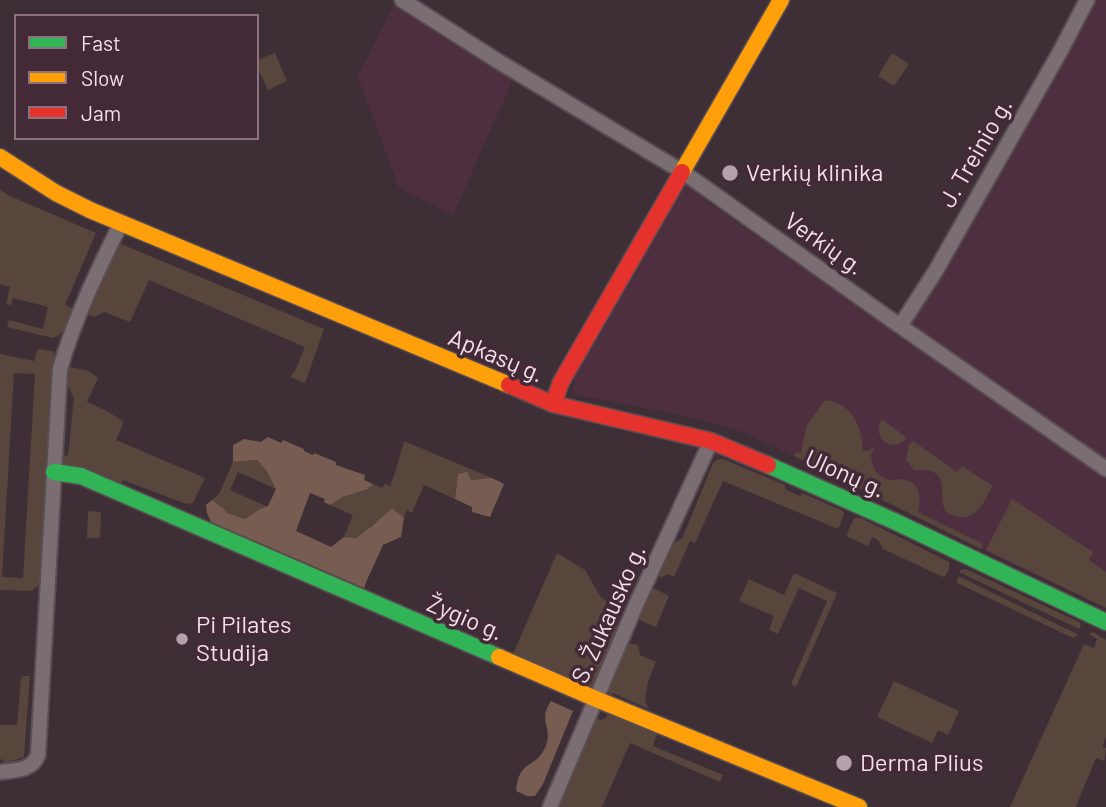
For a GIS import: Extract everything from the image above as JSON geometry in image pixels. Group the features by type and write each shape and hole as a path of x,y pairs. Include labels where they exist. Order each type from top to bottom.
{"main road":[{"name":"Apkasų g.","path":"0,158 74,203 553,404 561,382 781,0"},
{"name":"Ulonų g.","path":"553,404 711,441 886,517 1106,622"},
{"name":"Žygio g.","path":"54,472 81,476 596,699 859,807"}],"street":[{"name":"Verkių g.","path":"402,0 501,64 682,172 1106,469"},
{"name":"J. Treinio g.","path":"901,326 935,272 1087,0"},
{"path":"0,772 30,767 38,755 60,369 85,303 121,223"},
{"name":"S. Žukausko g.","path":"550,807 635,607 711,441"}],"shaded area":[{"path":"1095,0 1106,0 1106,608 742,432 668,412 575,393 573,389 576,375 687,185 704,194 705,200 902,339"},
{"path":"395,2 513,79 453,215 399,188 358,77"},
{"path":"275,53 287,81 268,90 259,70 259,59"},
{"path":"892,53 909,64 894,86 878,76"},
{"path":"0,190 96,233 65,305 72,308 66,326 61,334 53,338 7,327 9,320 43,329 48,307 13,298 11,305 6,304 10,287 0,284"},
{"path":"119,243 324,329 305,383 290,377 305,347 149,280 130,322 104,312 94,317 87,314"},
{"path":"38,349 53,351 55,356 39,585 32,591 0,590 0,354 34,361","holes":["14,373 35,374 23,578 2,577"]},
{"path":"67,367 87,370 98,378 87,402 124,422 116,440 205,478 193,503 186,504 123,480 120,486 61,463 60,454 68,456 74,398 66,383"},
{"path":"825,400 842,405 848,410 860,432 863,450 875,449 871,459 880,476 914,484 919,497 918,512 983,544 981,549 794,456 796,452 801,453 807,425"},
{"path":"882,419 907,438 895,445 884,442 879,432"},
{"path":"268,437 281,443 283,440 313,455 314,453 336,462 336,465 365,475 364,480 373,484 368,489 343,497 330,505 324,502 325,499 310,493 296,531 331,547 344,537 356,538 392,508 404,518 401,537 383,545 364,588 211,522 206,505 212,500 227,513 245,519 268,506 276,489 266,470 257,460 233,462 233,445 244,439 261,442"},
{"path":"404,441 492,478 471,480 456,486 455,499 424,485 412,513 407,510 404,518 391,509 356,538 344,537 353,515 330,505 343,497 368,489 373,484 382,488 385,484 390,486"},
{"path":"913,441 957,472 962,466 993,486 976,512 959,517 945,510 940,478 930,471 914,470 906,460 909,445"},
{"path":"723,459 785,485 785,489 800,496 802,493 843,511 838,529 723,481 695,543 690,541 674,577 667,574 661,578 659,575 673,543 682,539 713,463"},
{"path":"257,460 276,489 238,472 230,490 268,507 245,519 227,513 212,500 219,494 233,462"},
{"path":"467,472 471,480 492,478 504,484 490,517 472,512 472,507 455,499 458,474"},
{"path":"1012,499 1093,552 1089,560 1106,572 1106,608 986,550"},
{"path":"88,511 101,512 100,538 87,538"},
{"path":"854,518 861,518 949,562 948,572 943,577 883,549 878,540 872,537 868,546 848,537"},
{"path":"557,553 585,570 600,596 617,610 612,622 619,629 593,689 513,654"},
{"path":"966,569 1079,622 1079,629 959,572"},
{"path":"794,573 837,593 796,687 791,684 827,601 799,588 778,634 769,630 774,616 739,601 749,579 784,595"},
{"path":"958,576 1077,634 1076,637 1073,638 957,583"},
{"path":"653,589 669,596 656,627 639,618"},
{"path":"1093,632 1106,640 1106,737 1102,747 1106,748 1104,761 1096,758 1077,807 1010,807 1084,644 1094,648 1097,639 1089,634"},
{"path":"628,643 638,645 640,655 656,662 648,682 645,701 649,709 613,693 611,696 609,694 608,687"},
{"path":"23,676 30,676 24,757 4,763 3,759 0,760 0,725 17,725"},
{"path":"894,681 959,711 948,735 938,730 932,743 877,717"},
{"path":"551,701 573,711 543,784 535,796 527,796 516,791 518,781 524,769 541,755 545,748 548,737 545,715"},
{"path":"608,713 657,733 653,746 723,775 720,782 630,743 602,807 557,807 595,715 600,720 606,718"}],"traffic: fast":[{"path":"768,465 896,522 1106,622"},
{"path":"54,472 81,476 499,657"}],"traffic: slow":[{"path":"682,172 781,0"},
{"path":"0,157 56,193 90,210 509,385"},
{"path":"499,657 859,807"}],"traffic: jam":[{"path":"553,404 561,382 682,172"},
{"path":"509,385 553,404 711,441 768,465"}],"place":[{"name":"Verkių klinika","path":"730,173"},
{"name":"Pi Pilates Studija","path":"182,639"},
{"name":"Derma Plius","path":"844,763"}]}
